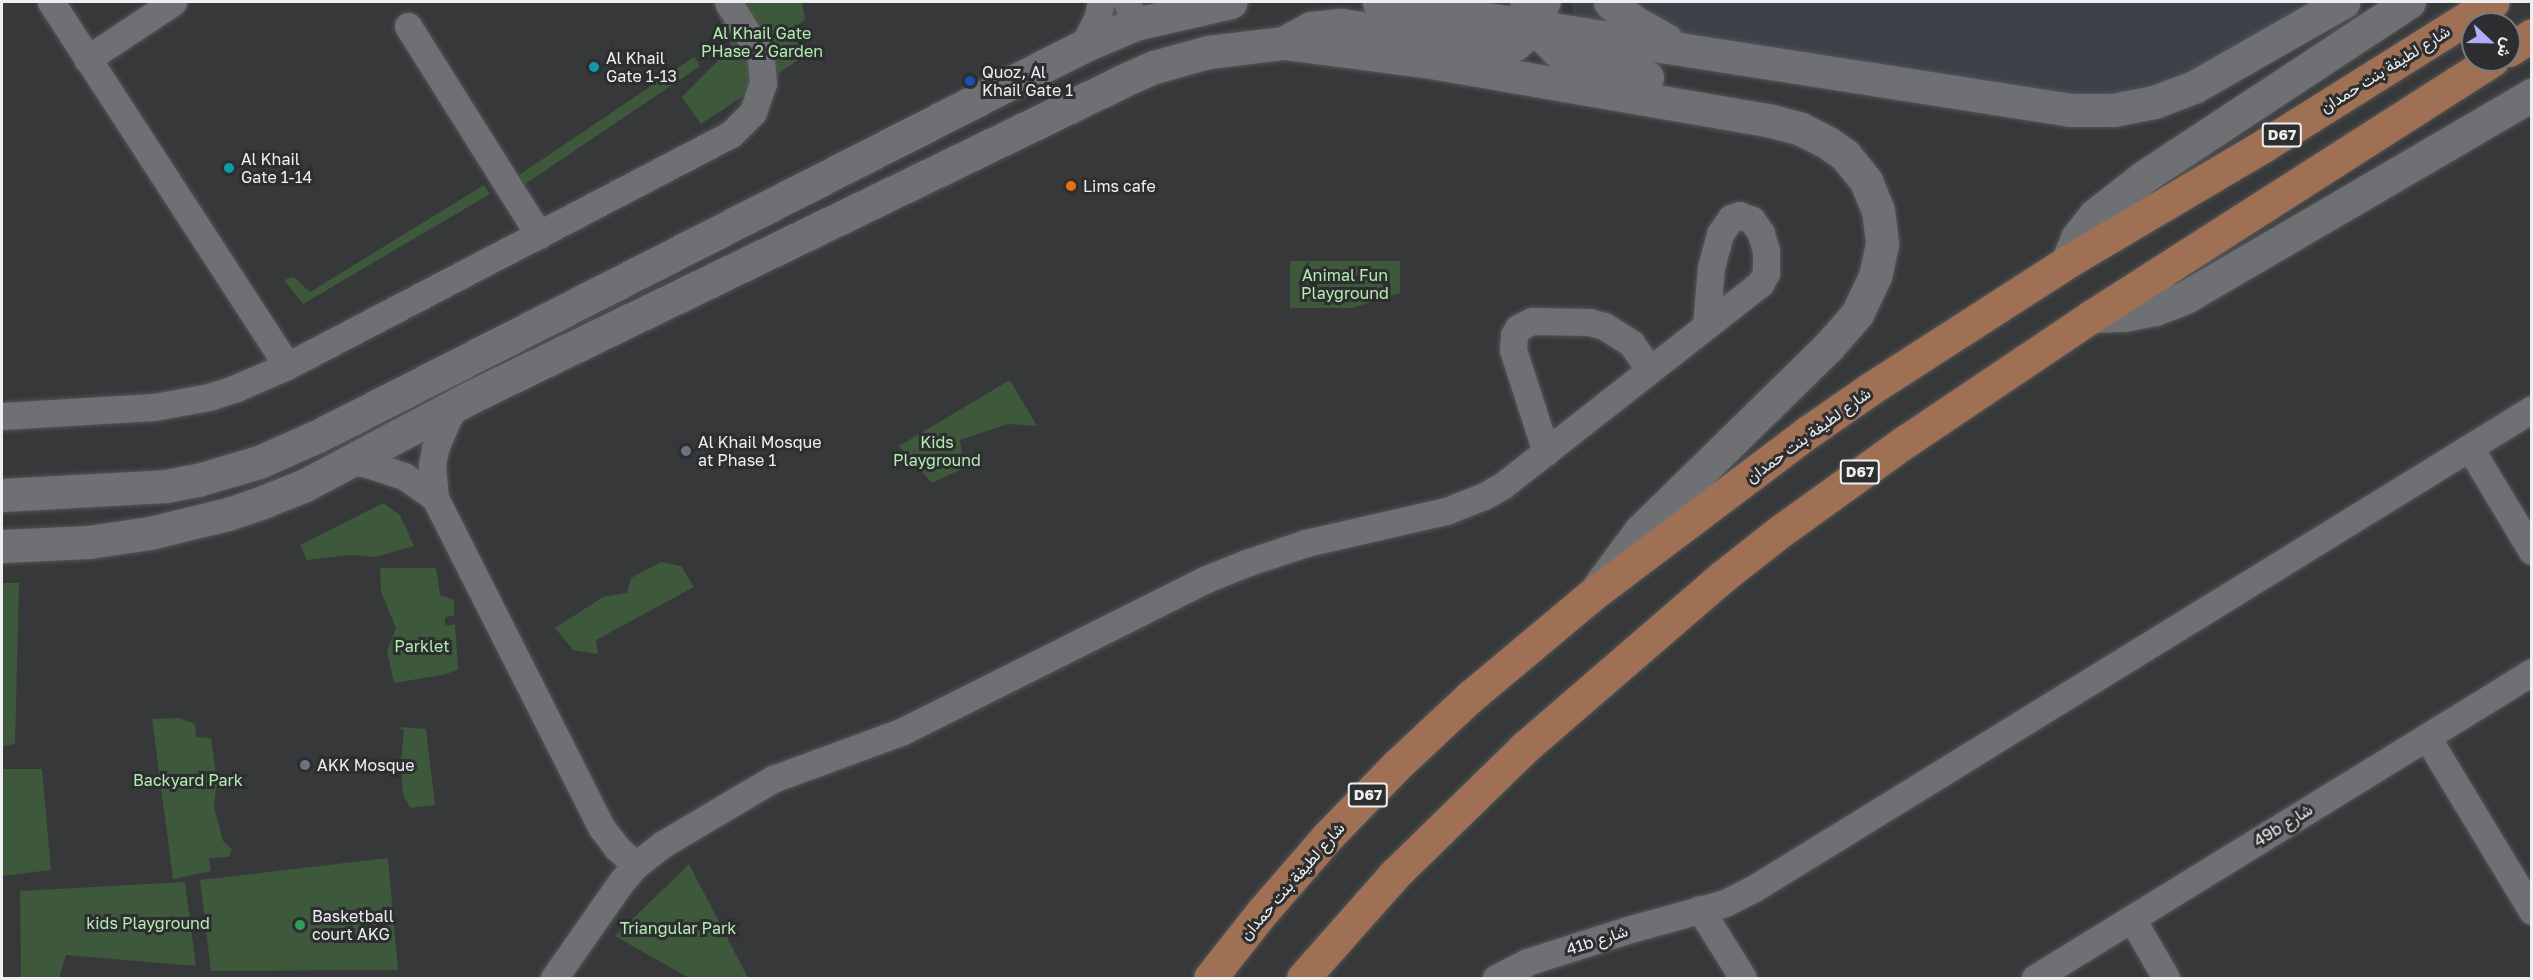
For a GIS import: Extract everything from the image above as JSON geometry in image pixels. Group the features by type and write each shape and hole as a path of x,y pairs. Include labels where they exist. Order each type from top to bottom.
{"main road":[{"name":"شارع لطيفة بنت حمدان","path":"1210,978 1306,861 1398,764 1471,696 1593,594 1826,420 2067,262 2263,146 2493,2"},
{"name":"D67","path":"1303,978 1395,874 1458,810 1592,688 1714,585 1843,484 2092,316 2473,72"}],"street":[{"path":"51,2 287,366"},
{"path":"87,59 173,2"},
{"path":"2,416 136,409 182,403 236,388 287,366 721,140 744,125 760,98 763,70 756,47 728,2"},
{"path":"1083,46 1097,19 1101,2"},
{"path":"2,495 166,486 229,472 279,454 1083,46 1131,13 1231,2"},
{"path":"1610,2 1634,22 1654,34 1698,52"},
{"path":"1401,3 1535,10 1698,52 2071,110 2113,110 2154,102 2194,87 2343,2"},
{"path":"2067,262 2077,238 2096,215 2127,190 2409,2"},
{"path":"1284,43 1311,28 1342,25 1460,44 1500,48 1515,44 1535,10"},
{"path":"1535,10 1558,51 1588,66 1802,106 1826,120 1836,129 1845,140 1855,166"},
{"path":"1060,111 1117,74 1127,64 1137,38 1131,13"},
{"path":"408,26 539,234"},
{"path":"2,546 100,541 189,525 266,501 303,486 458,404 1129,78 1181,59 1233,48 1284,43 1425,61 1768,120 1815,136 1845,155 1866,181 1875,202 1882,244 1875,276 1857,314 1822,353 1640,531 1593,594"},
{"path":"2092,316 2124,315 2155,309 2184,298 2532,95"},
{"path":"1546,452 1513,350 1514,335 1518,328 1532,321 1581,321 1605,326 1631,343 1648,369"},
{"path":"554,978 622,881 636,865 663,844 773,779 900,732 1204,580 1306,543 1465,505 1502,486 1648,369 1706,326"},
{"path":"458,404 448,418 435,449 432,465 435,498 602,828 617,848 636,865"},
{"name":"41b شارع","path":"1496,978 1527,962 1725,903 1753,889 2532,409"},
{"path":"2470,448 2532,551"},
{"path":"348,462 386,469 420,486 435,498"},
{"name":"49b شارع","path":"2035,978 2532,672"},
{"path":"2427,737 2532,911"},
{"path":"1700,909 1743,978"},
{"path":"2132,918 2166,978"}],"shaded area":[{"path":"1571,2 2327,2 2143,117 1575,21"}],"green space":[{"name":"Al Khail Gate PHase 2 Garden","path":"730,2 802,2 805,20 791,29 806,55 701,124 682,97 731,47 717,11"},
{"path":"694,57 700,66 525,184 519,175"},
{"path":"484,185 490,194 303,304 284,280 294,277 310,292"},
{"name":"Animal Fun Playground","path":"1290,261 1400,261 1400,293 1352,308 1290,308"},
{"name":"Kids Playground","path":"1010,380 1037,426 1008,424 960,440 964,468 932,483 899,446"},
{"path":"383,503 400,515 414,546 375,557 352,555 307,560 300,545"},
{"path":"661,562 681,566 694,587 596,640 598,654 573,650 555,628 603,597 627,593 631,578"},
{"name":"Parklet","path":"380,568 436,568 440,595 454,600 454,616 445,617 445,626 455,624 458,669 447,674 394,683 387,651 396,628 381,592"},
{"path":"2,583 19,583 15,744 2,746"},
{"name":"Backyard Park","path":"179,718 195,724 196,737 211,738 217,782 214,807 223,841 232,849 229,857 209,858 211,871 173,879 152,719"},
{"path":"398,727 426,729 435,805 410,808 403,795 401,761 404,730"},
{"path":"2,769 42,769 51,870 2,876"},
{"name":"Basketball court AKG","path":"388,858 398,970 211,971 200,880"},
{"name":"Triangular Park","path":"689,864 748,978 689,978 615,936"},
{"name":"kids Playground","path":"185,882 196,966 66,955 59,978 21,978 20,891"}],"place":[{"name":"Al Khail Gate 1-13","path":"594,67"},
{"name":"Quoz, Al Khail Gate 1","path":"970,81"},
{"name":"Al Khail Gate 1-14","path":"229,168"},
{"name":"Lims cafe","path":"1071,186"},
{"name":"Al Khail Mosque at Phase 1","path":"686,451"},
{"name":"AKK Mosque","path":"305,765"},
{"name":"Basketball court AKG","path":"300,925"}]}
